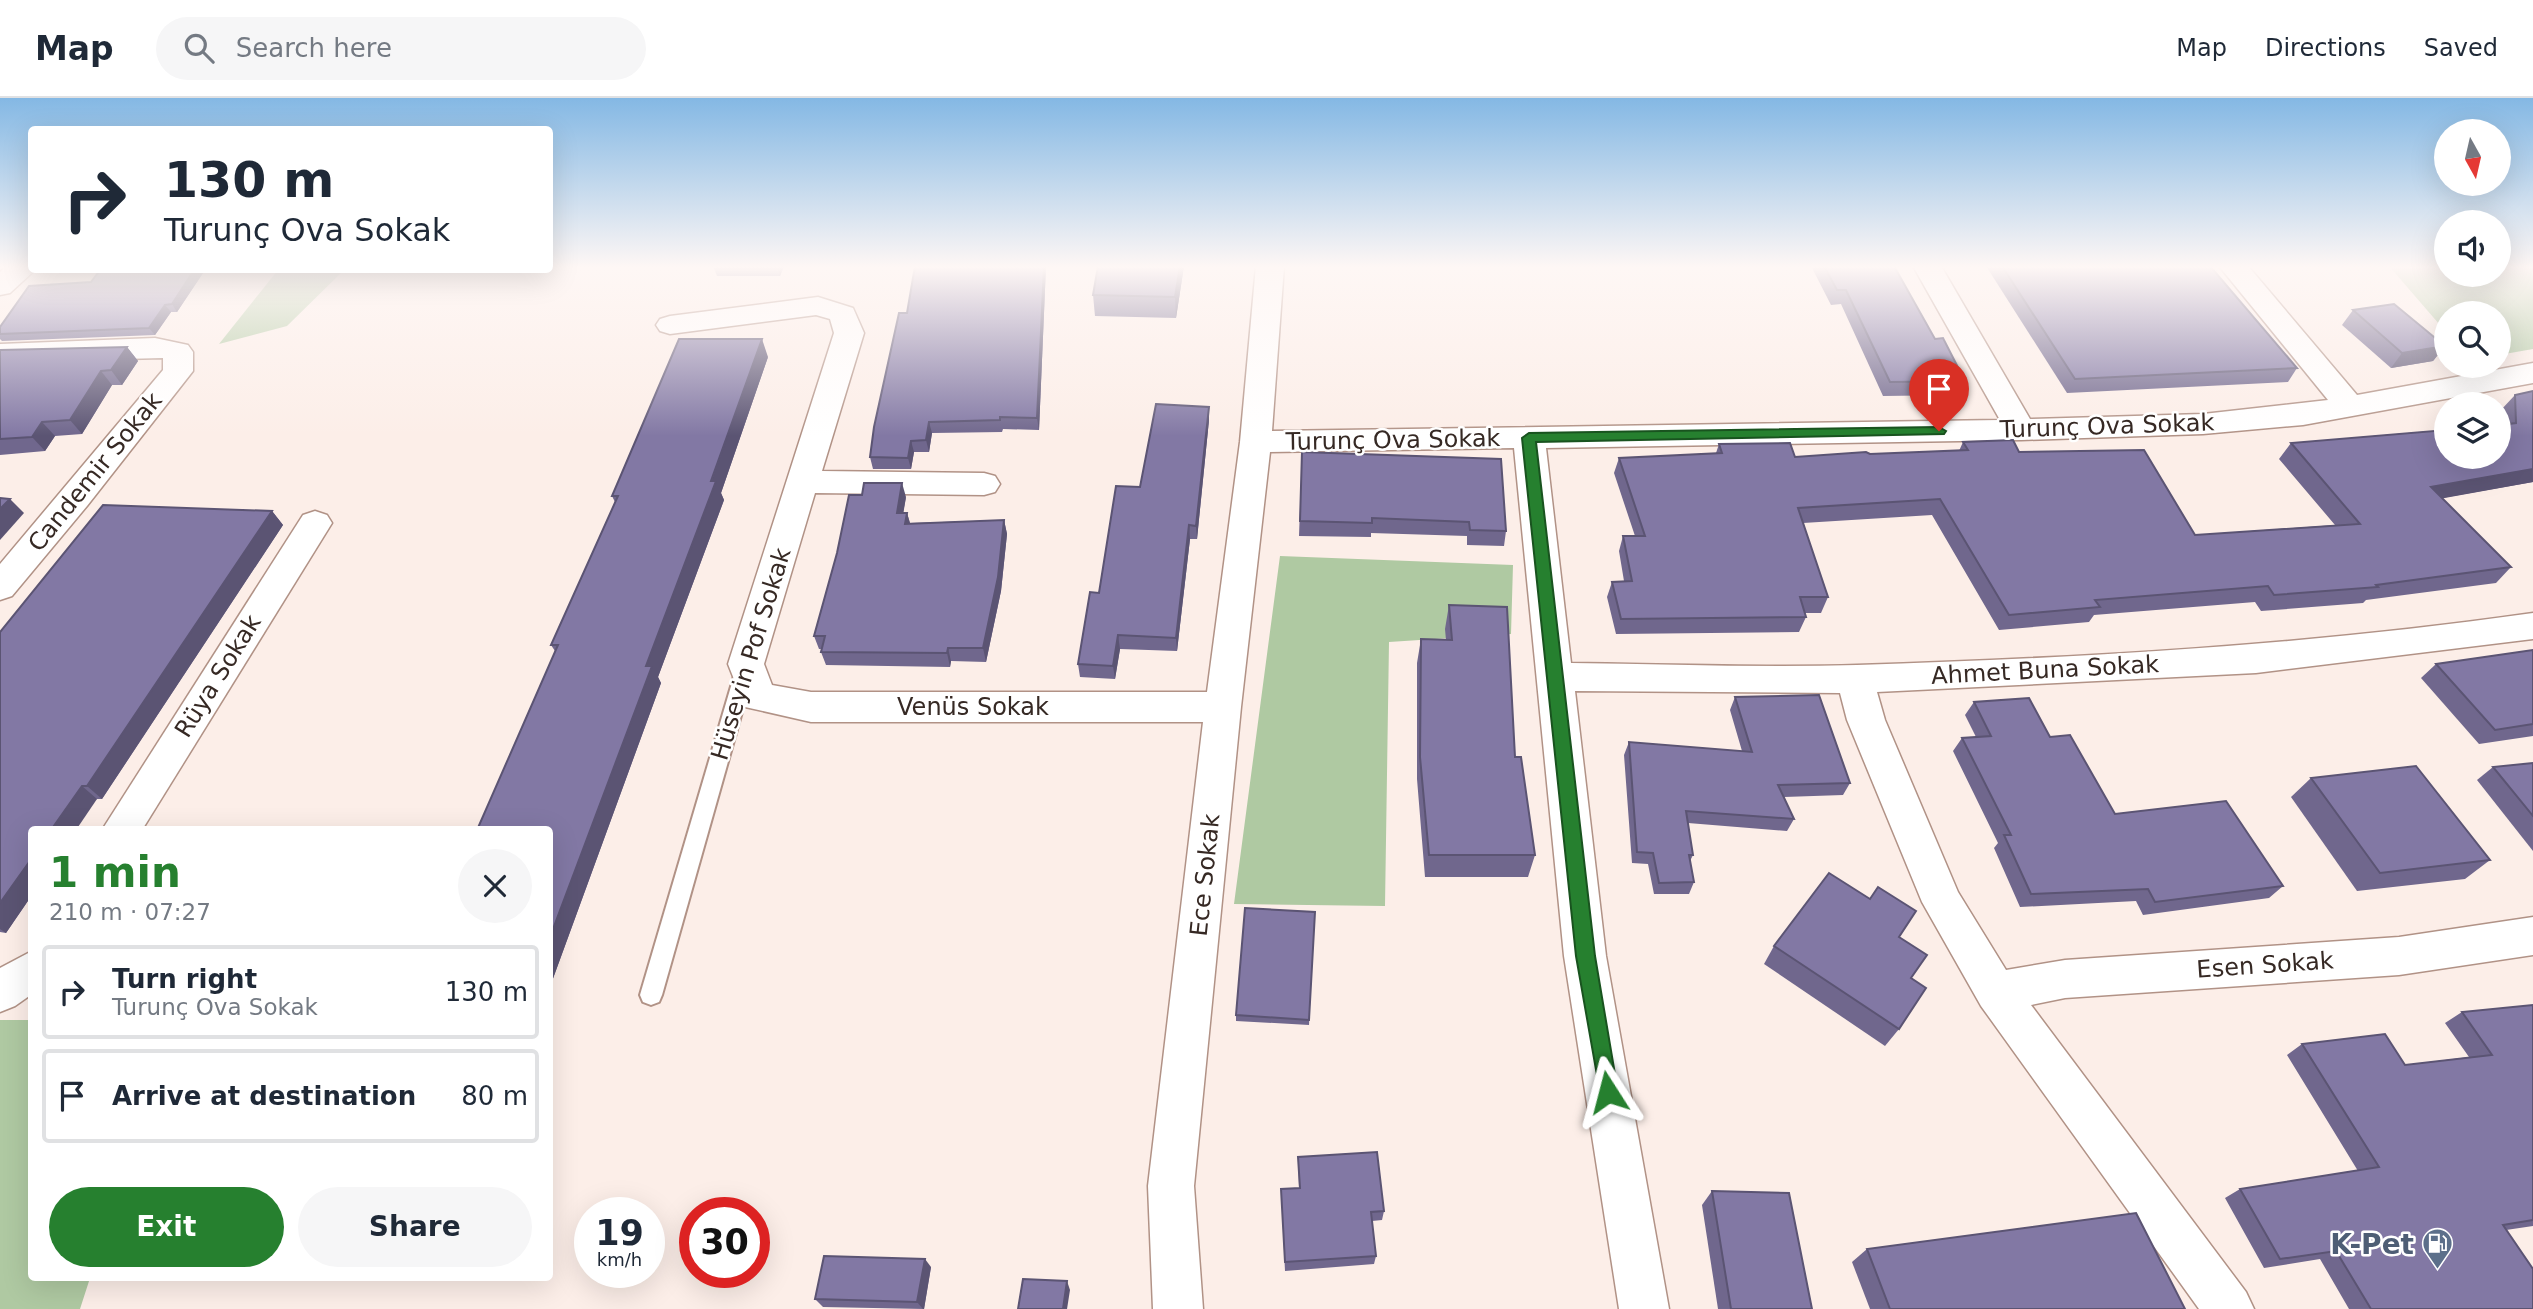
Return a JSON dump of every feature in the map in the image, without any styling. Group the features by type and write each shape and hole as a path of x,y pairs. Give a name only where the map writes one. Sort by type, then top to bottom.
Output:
{"street":[{"name":"Hüseyin Pof Sokak","path":"670,325 689,323"},
{"name":"Hüseyin Pof Sokak","path":"747,664 849,333 846,323"},
{"path":"1256,442 1266,323"},
{"path":"1959,323 2021,430"},
{"path":"2280,323 2350,407"},
{"name":"Candemir Sokak","path":"0,353 155,347 178,352 178,371 0,587"},
{"name":"Turunç Ova Sokak","path":"1256,442 2021,430 2203,424 2304,415 2533,373"},
{"path":"1529,438 1586,956 1644,1309"},
{"name":"Ece Sokak","path":"1178,1309 1171,1186 1223,707 1256,442"},
{"path":"803,482 984,484"},
{"name":"Rüya Sokak","path":"124,826 316,523"},
{"name":"Ahmet Buna Sokak","path":"1555,677 1855,679 2256,659 2533,626"},
{"name":"Venüs Sokak","path":"747,664 758,697 810,706 1223,707"},
{"path":"1855,679 1866,720 1942,902 1996,992 2229,1309"},
{"name":"Esen Sokak","path":"1996,992 2064,979 2399,957 2533,936"},
{"path":"0,992 28,973"}],"lane":[{"name":"Hüseyin Pof Sokak","path":"651,995 747,664"}],"green space":[{"path":"236,323 291,323 287,326 219,344"},
{"path":"2511,323 2533,323 2533,349 2511,353"},
{"path":"1280,556 1513,565 1511,634 1389,642 1385,906 1234,904"},
{"path":"0,1020 28,1020 28,1281 89,1281 80,1309 0,1309"}],"building":[{"path":"3,323 153,323 149,328 0,334"},
{"path":"897,323 1041,323 1037,418 1000,417 1000,420 929,422 926,440 911,441 908,458 870,457"},
{"path":"1862,323 1926,323 1935,339 1943,338 1965,381 1890,382"},
{"path":"2039,323 2258,323 2297,368 2075,379"},
{"path":"2367,323 2416,323 2434,337 2434,348 2402,353"},
{"path":"679,339 762,339 711,481 716,481 646,666 652,666 553,929 553,826 479,826 558,645 551,645 618,496 612,496"},
{"path":"127,347 111,370 101,371 70,420 42,422 32,437 0,439 0,350"},
{"path":"2533,391 2533,469 2431,487 2511,567 2376,585 2378,587 2274,595 2268,586 2095,600 2100,607 2009,615 1940,499 1798,508 1828,597 1800,597 1806,617 1621,619 1612,582 1632,581 1623,536 1645,536 1619,458 1722,453 1719,444 1790,443 1795,457 1866,452 1968,450 1963,442 2013,440 2019,452 2144,450 2195,535 2360,524 2291,443 2434,431 2434,469 2511,469 2511,424 2516,423 2515,395"},
{"path":"1156,404 1209,407 1196,526 1189,525 1176,638 1118,635 1113,666 1078,664 1090,592 1099,593 1116,486 1140,487"},
{"path":"1302,452 1501,459 1506,531 1470,530 1469,522 1372,518 1372,523 1300,521"},
{"path":"864,483 902,483 897,513 907,513 905,524 1004,520 998,577 983,648 948,648 947,653 821,652 825,636 814,636 837,553 849,495 862,495"},
{"path":"0,498 10,499 0,509"},
{"path":"103,505 272,511 87,786 82,786 54,826 28,826 28,864 0,903 0,632"},
{"path":"1449,605 1507,607 1515,757 1521,757 1535,855 1429,855 1420,757 1421,639 1452,640"},
{"path":"2533,650 2533,724 2495,730 2436,664"},
{"path":"1819,695 1850,783 1778,785 1794,819 1686,811 1694,882 1659,883 1653,853 1637,852 1629,742 1752,752 1735,697"},
{"path":"2029,698 2050,737 2070,735 2115,814 2226,801 2283,886 2155,902 2148,889 2031,894 2004,835 2011,835 1962,738 1991,736 1974,702"},
{"path":"2533,763 2533,816 2493,767"},
{"path":"2416,766 2490,860 2380,873 2311,778"},
{"path":"1829,873 1870,899 1878,887 1916,911 1899,937 1927,955 1911,978 1926,988 1899,1029 1774,946"},
{"path":"1245,908 1315,912 1309,1020 1236,1015"},
{"path":"2533,1005 2533,1220 2503,1225 2533,1269 2533,1309 2371,1309 2336,1251 2280,1259 2240,1189 2379,1167 2302,1044 2385,1034 2405,1065 2492,1055 2462,1012"},
{"path":"1377,1152 1384,1211 1371,1212 1376,1256 1285,1262 1281,1189 1300,1188 1298,1157"},
{"path":"1712,1191 1789,1193 1812,1309 1731,1309"},
{"path":"2136,1213 2185,1309 1890,1309 1867,1249"},
{"path":"824,1256 925,1259 917,1302 815,1299"},
{"path":"1023,1279 1067,1281 1063,1309 1018,1309"}],"place":[{"name":"K-Pet","path":"2437,1271"}],"route":[{"path":"1608,1092 1586,956 1529,438 1939,431"}]}
